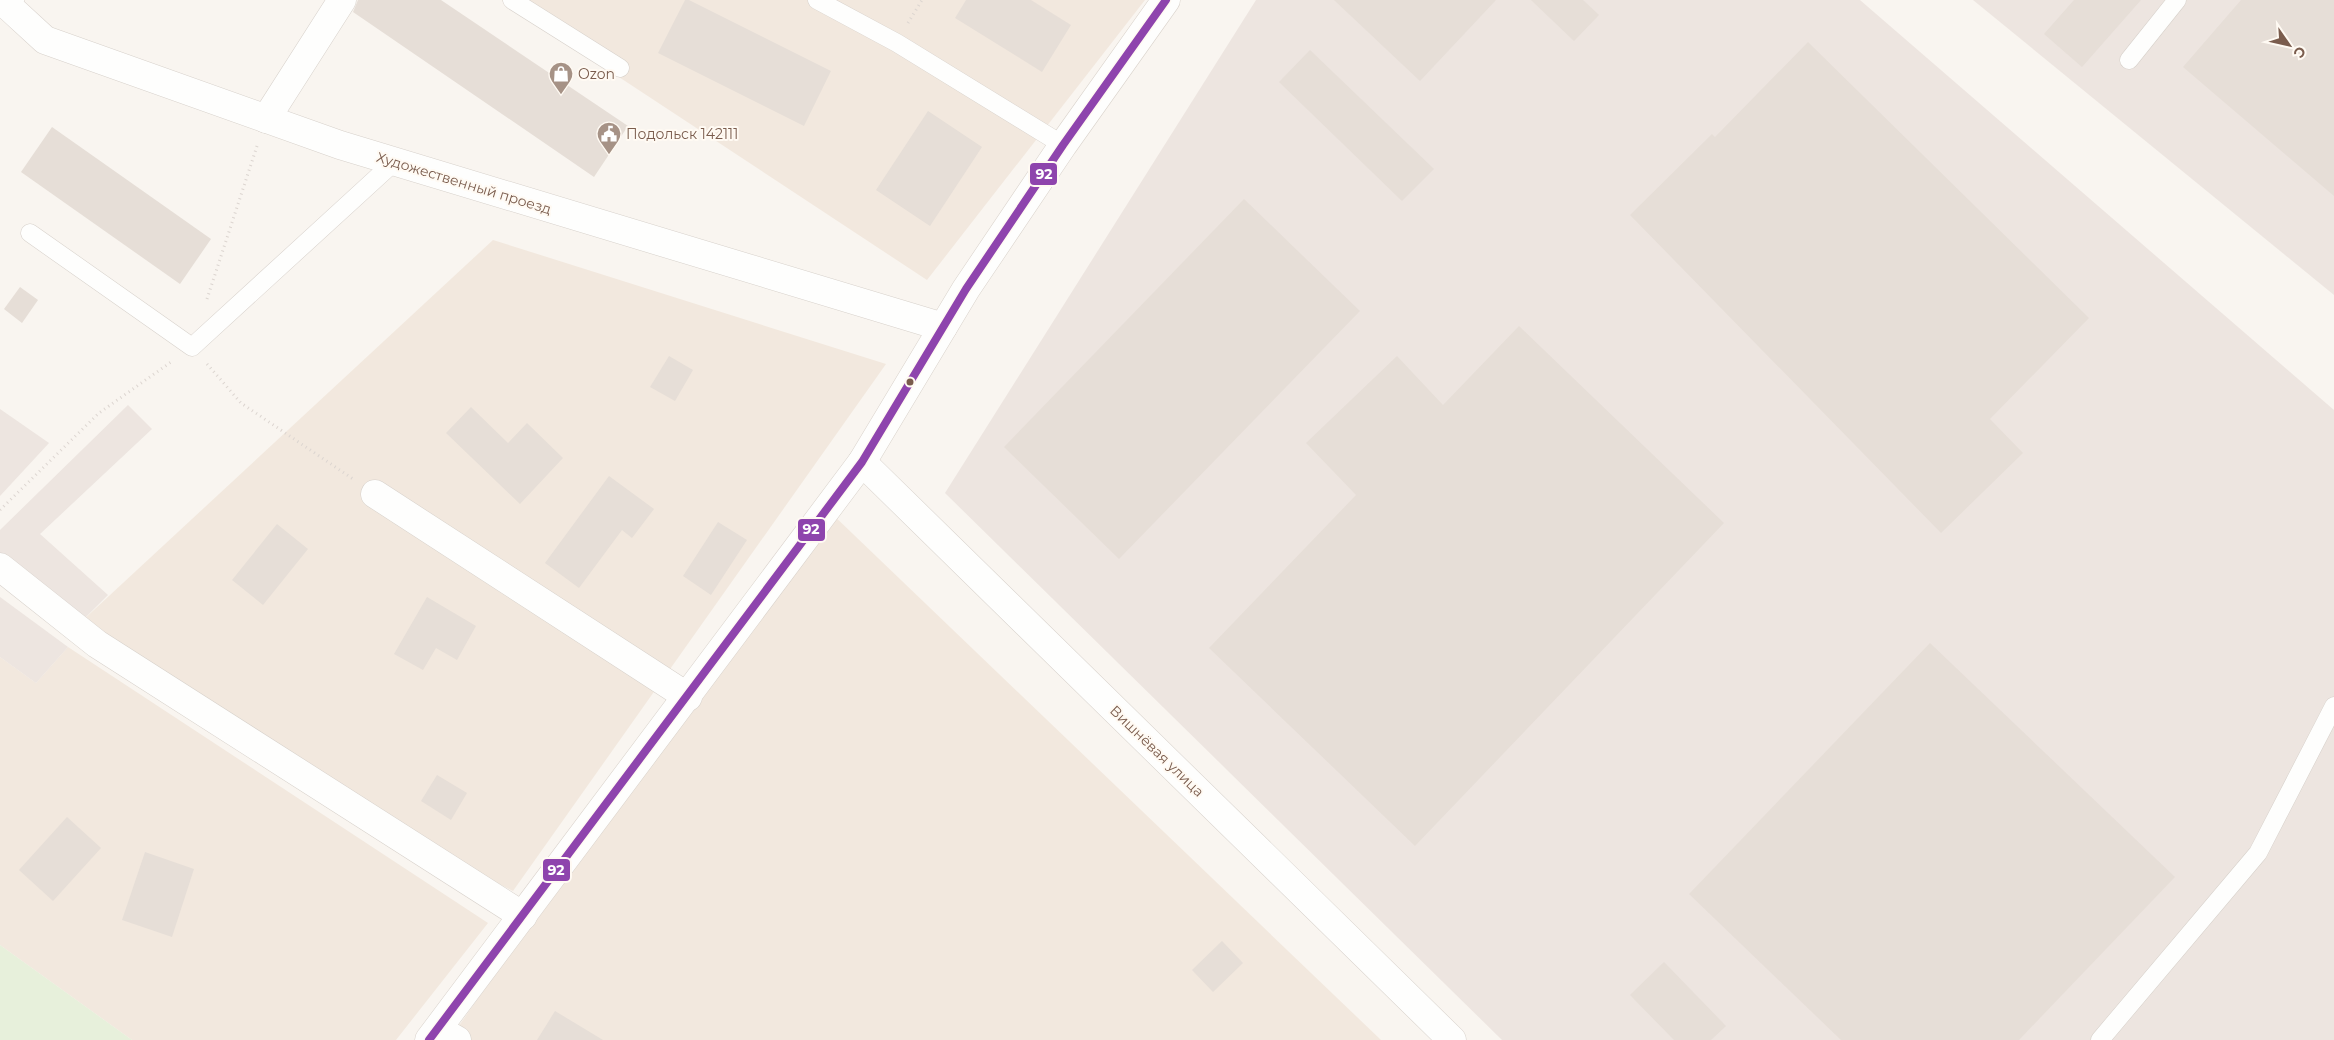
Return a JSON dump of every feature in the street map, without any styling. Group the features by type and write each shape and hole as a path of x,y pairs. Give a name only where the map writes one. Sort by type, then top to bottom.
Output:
{"street":[{"name":"Художественный проезд","path":"10,0 8,6 45,40 266,119 393,163 943,327"},
{"path":"266,119 342,0"},
{"path":"441,1036 523,916 862,462 943,327 1063,145 1166,0"},
{"name":"Вишнёвая улица","path":"862,462 1452,1040"},
{"path":"375,494 688,697"},
{"path":"0,567 98,644 523,916"}],"lane":[{"path":"512,0 620,68"},
{"path":"817,0 896,43 1063,145"},
{"path":"2129,60 2177,0"},
{"path":"30,233 192,347 393,163"},
{"path":"2100,1040 2258,853 2334,706"}],"path":[{"path":"0,510 99,414 192,347 266,119"},
{"path":"192,347 241,403 375,494"}],"shaded area":[{"path":"502,0 1145,0 927,280"},
{"path":"1256,0 1860,0 2334,410 2334,1040 1502,1040 945,493"},
{"path":"1973,0 2334,0 2334,295"},
{"path":"493,240 886,364 513,891 449,859 82,621"},
{"path":"128,405 152,429 40,534 108,595 82,621 0,555 0,530"},
{"path":"0,409 49,443 0,496"},
{"path":"829,511 1381,1040 449,1040 547,899"},
{"path":"0,597 68,647 36,683 0,657"},
{"path":"68,647 488,923 396,1040 132,1040 0,945 0,657 36,683"}],"green space":[{"path":"0,945 132,1040 0,1040"}],"building":[{"path":"358,0 441,0 628,126 594,177 353,12"},
{"path":"685,0 689,0 831,71 804,126 658,53"},
{"path":"966,0 1031,0 1071,25 1042,72 955,18"},
{"path":"1334,0 1496,0 1420,81"},
{"path":"1531,0 1583,0 1599,15 1574,41"},
{"path":"2074,0 2141,0 2082,67 2044,34"},
{"path":"2241,0 2334,0 2334,196 2183,67"},
{"path":"1808,42 2089,318 1990,419 2023,453 1941,533 1630,215 1712,134 1715,137"},
{"path":"1310,50 1434,169 1402,201 1279,82"},
{"path":"928,111 982,147 930,226 876,190"},
{"path":"52,127 211,239 180,284 21,172"},
{"path":"1244,199 1360,311 1119,559 1004,447"},
{"path":"20,287 38,300 22,323 4,309"},
{"path":"1519,326 1724,523 1415,846 1209,648 1356,495 1306,443 1397,356 1443,405"},
{"path":"669,356 693,370 675,401 650,387"},
{"path":"471,407 508,443 527,423 563,458 520,504 446,433"},
{"path":"609,476 654,509 632,538 622,530 579,588 545,563"},
{"path":"718,522 747,540 711,595 683,576"},
{"path":"277,524 308,549 263,605 232,580"},
{"path":"427,597 476,626 457,660 436,648 423,670 394,654"},
{"path":"1930,643 2175,877 2019,1040 1841,1040 1689,894"},
{"path":"437,775 467,793 451,820 421,801"},
{"path":"67,817 101,848 53,901 19,870"},
{"path":"145,852 194,869 172,937 122,920"},
{"path":"1222,941 1243,963 1213,992 1192,970"},
{"path":"1664,962 1726,1026 1711,1040 1674,1040 1630,995"},
{"path":"555,1011 603,1040 537,1040"}],"transit line":[{"name":"92","path":"429,1040 862,462 966,289 1063,145 1166,0"}],"place":[{"name":"Ozon","path":"561,95"},
{"name":"Подольск 142111","path":"609,155"}]}
